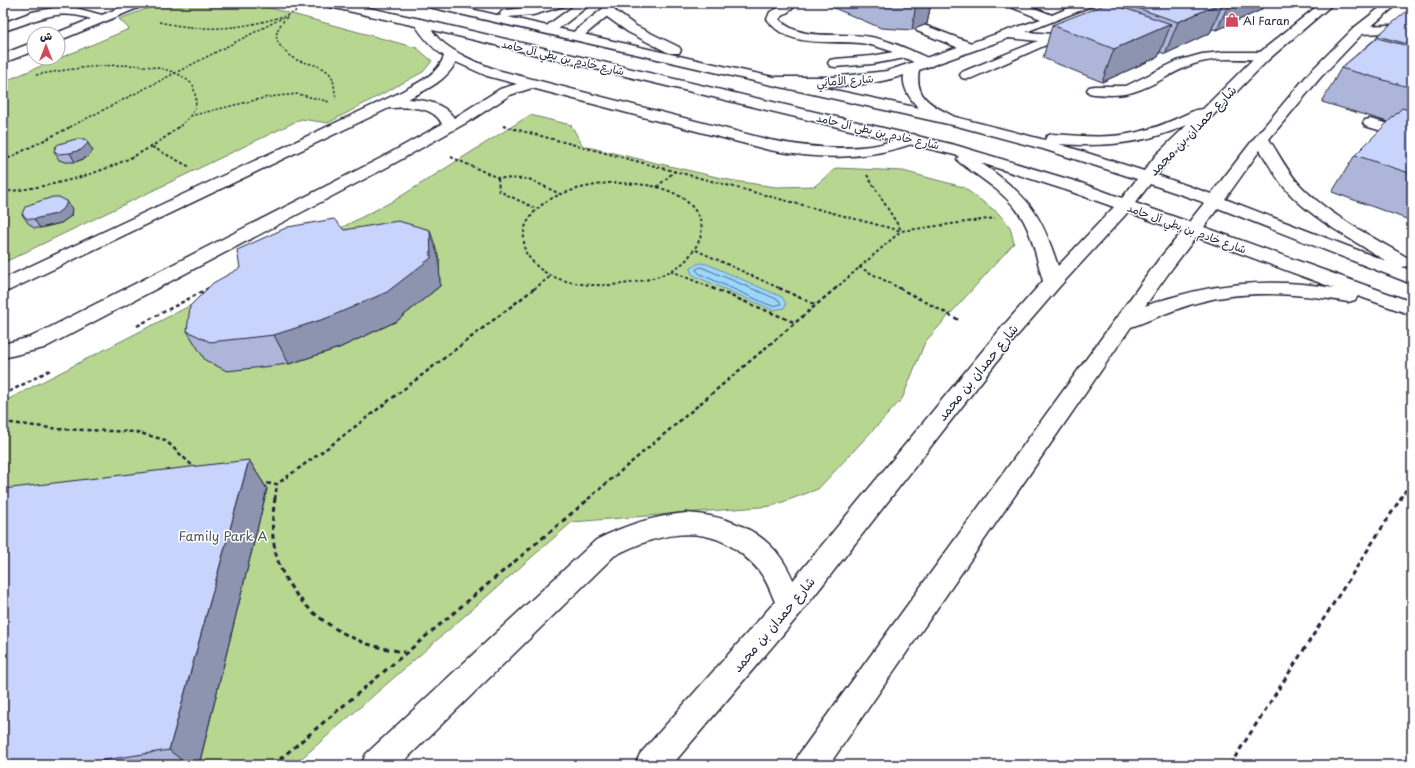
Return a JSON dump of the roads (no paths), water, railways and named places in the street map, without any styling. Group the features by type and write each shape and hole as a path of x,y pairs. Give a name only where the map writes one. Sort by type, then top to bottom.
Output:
{"street":[{"path":"66,33 141,3"},
{"name":"شارع خادم بن بطي آل حامد","path":"330,3 949,148 1060,182 1411,309"},
{"name":"شارع خادم بن بطي آل حامد","path":"429,3 948,119 997,132 1146,177 1215,201 1291,228 1412,278"},
{"path":"480,15 533,11 563,3"},
{"path":"549,30 586,3"},
{"path":"1010,3 1052,19"},
{"name":"شارع الأمانِي","path":"776,81 813,82 864,80 890,75 1052,19 1090,3"},
{"name":"شارع حمدان بن محمد","path":"651,765 790,605 1010,331 1053,282 1125,205 1146,177 1209,109 1264,56 1328,3"},
{"path":"810,765 1166,263 1193,230 1261,139 1315,75 1360,30 1393,3"},
{"path":"576,36 612,7 632,29 710,67"},
{"path":"787,8 774,15 773,19 775,24 792,33 822,39 862,39 874,41 927,63"},
{"path":"3,28 35,16 61,11 72,11 102,19"},
{"path":"420,23 427,34 451,55 492,73 770,145 826,154 854,154 894,147 913,139"},
{"name":"شارع الأمانِي","path":"1005,34 1054,38 1091,26"},
{"path":"921,28 969,47"},
{"path":"1360,30 1390,29 1412,32"},
{"path":"966,75 1054,38"},
{"path":"3,59 26,49"},
{"path":"835,63 872,60 905,54"},
{"path":"3,286 386,104 436,77 448,66 451,55"},
{"path":"1094,90 1120,91 1131,89 1182,64 1195,60 1226,56 1264,56"},
{"path":"912,68 910,78 911,88 917,99 930,110 948,119"},
{"path":"3,351 37,342 63,330 387,161 468,116 505,92 530,84"},
{"path":"386,104 413,104 435,109 448,119 450,125"},
{"path":"997,132 1048,139 1108,141 1137,137 1160,131 1209,109"},
{"path":"1370,123 1412,135"},
{"path":"1261,139 1284,176 1301,196 1412,270"},
{"path":"949,148 993,179 1016,199 1029,215 1053,282"},
{"path":"1125,322 1164,306 1203,294 1248,289 1290,289 1333,294 1411,309"},
{"path":"377,765 605,548 622,538 640,531 678,523 711,525 739,536 762,554 773,570 790,605"}],"water":[{"path":"701,263 707,264 782,297 786,304 784,308 773,310 697,277 692,274 690,269"}],"place":[{"name":"Al Faran","path":"1232,20"}],"park label":[{"name":"Family Park A","path":"223,535"}]}
